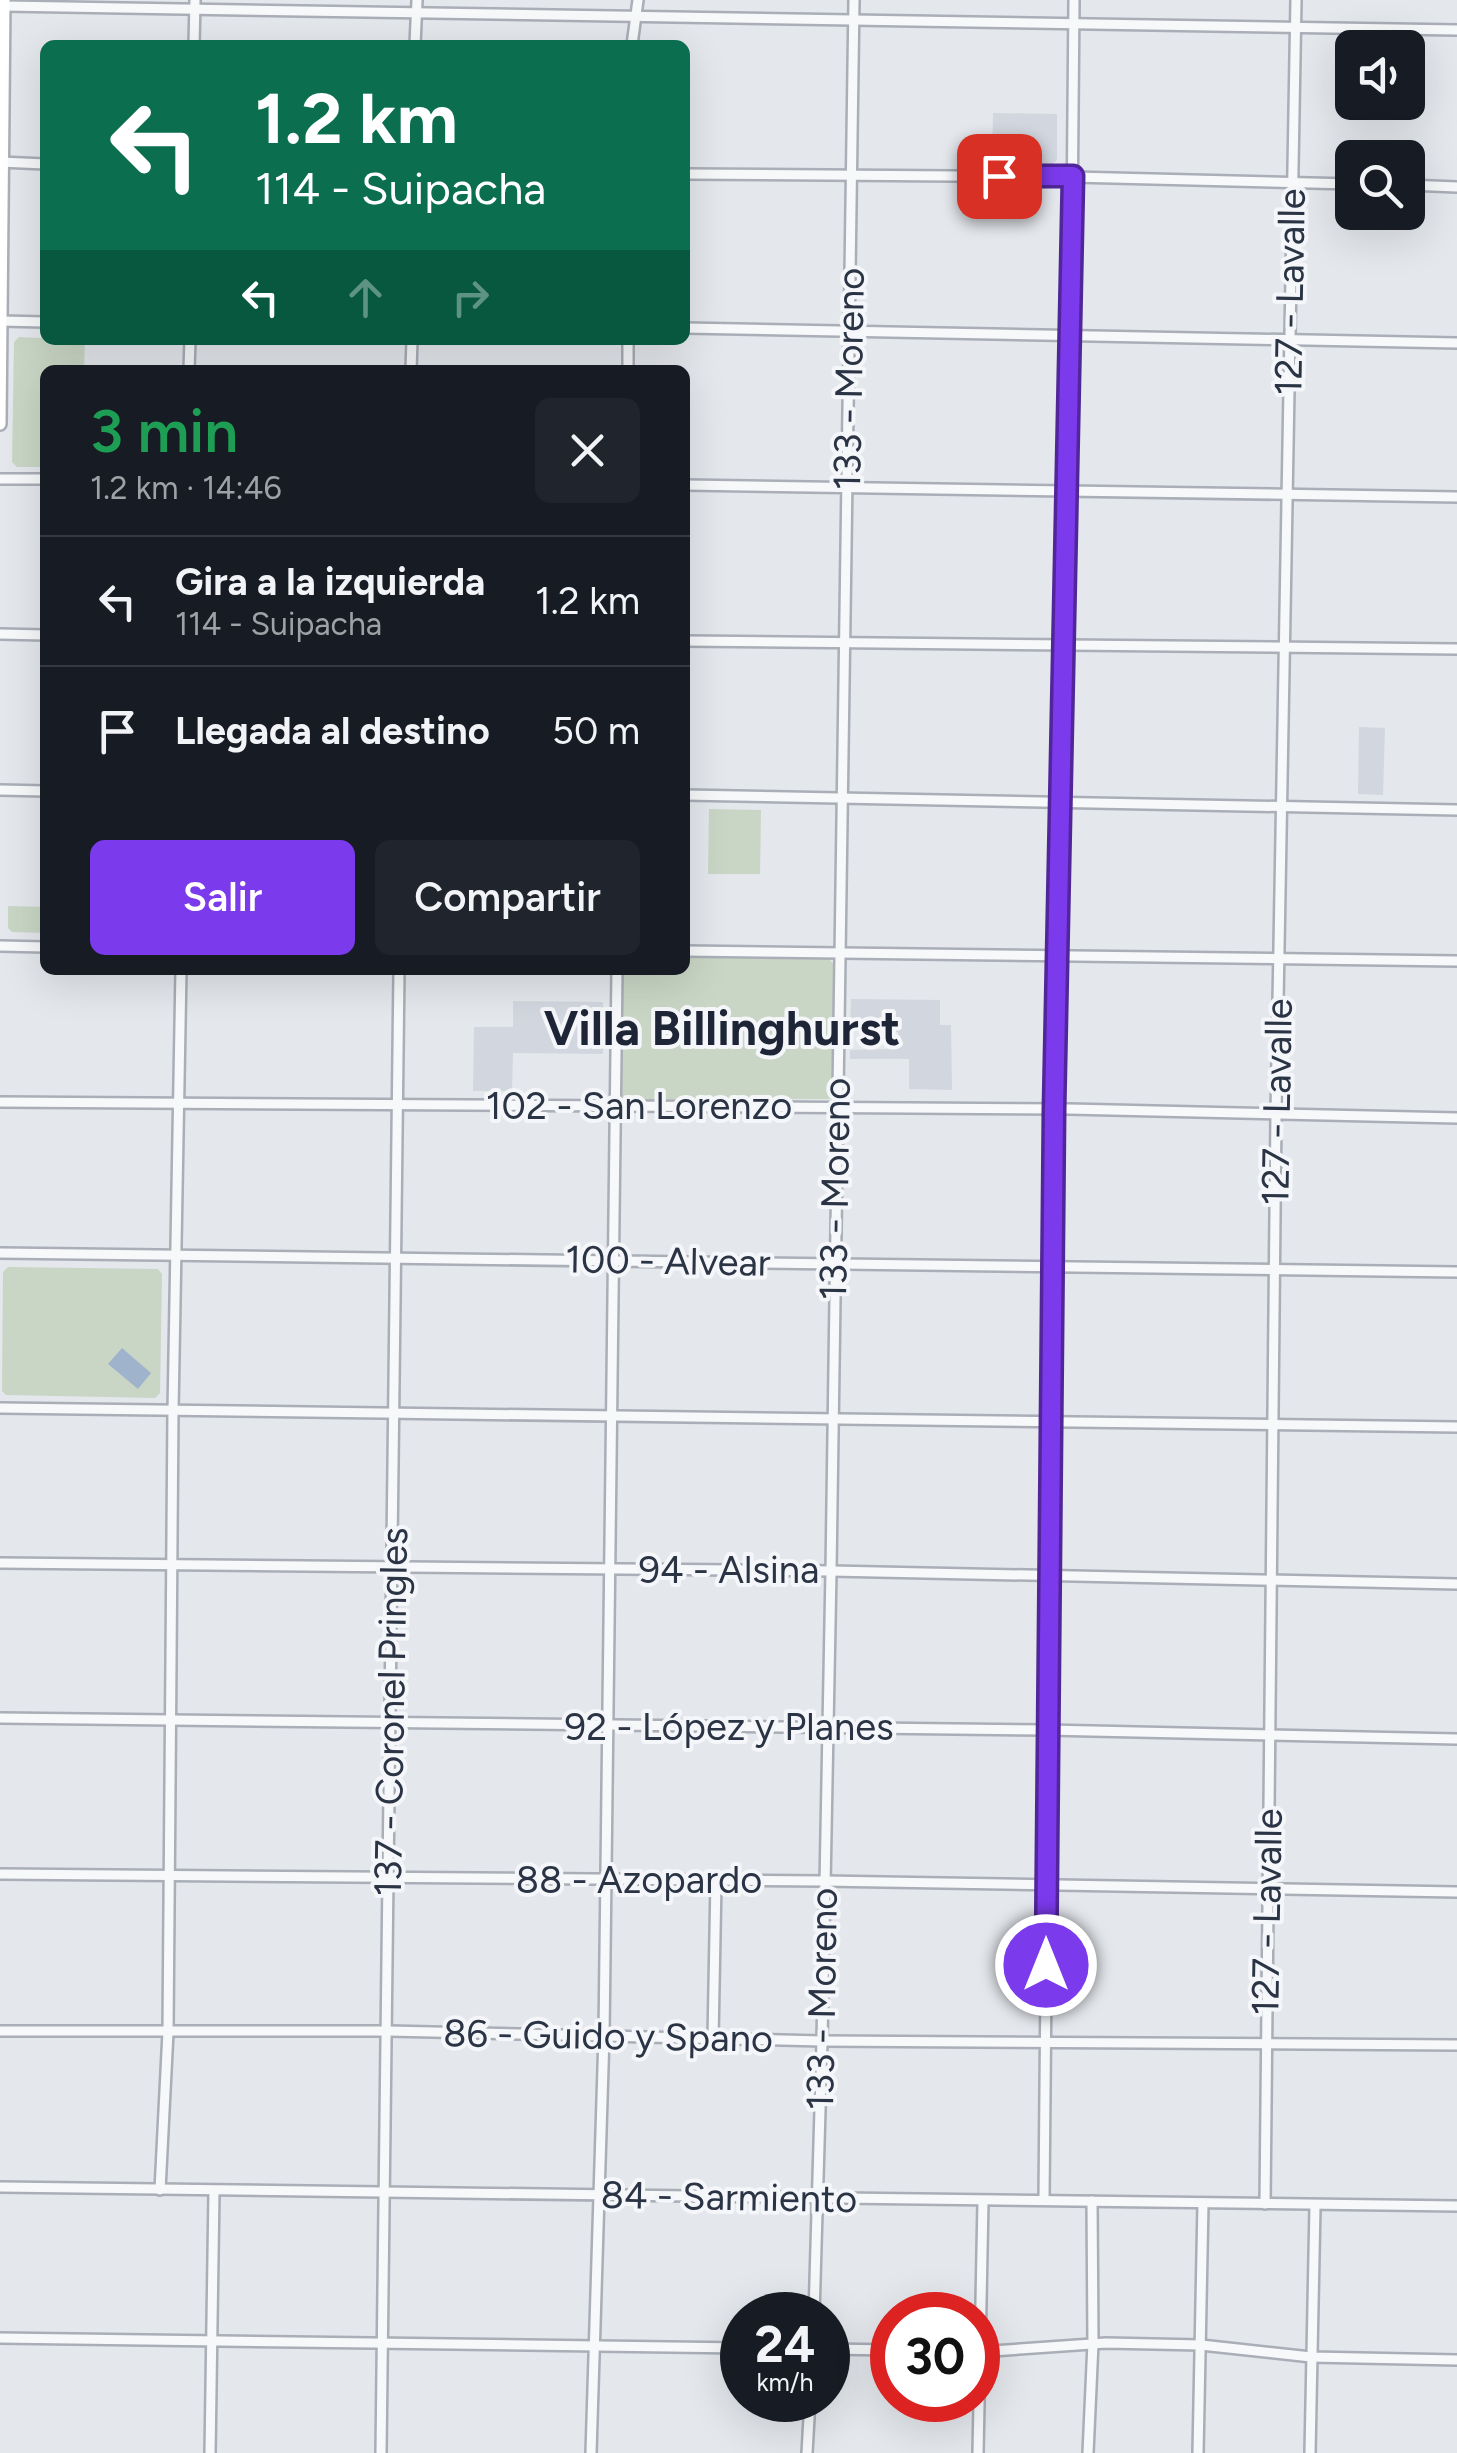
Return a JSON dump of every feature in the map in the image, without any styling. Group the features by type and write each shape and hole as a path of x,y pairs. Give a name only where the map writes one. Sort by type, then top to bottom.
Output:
{"main road":[{"path":"0,424 4,3"}],"street":[{"path":"194,0 194,40"},
{"path":"415,40 416,0"},
{"path":"633,40 638,0"},
{"name":"133 - Moreno","path":"815,2292 831,1571 830,1417 844,798 854,0"},
{"path":"1044,2199 1054,1110 1071,334 1074,0"},
{"name":"127 - Lavalle","path":"1265,2204 1276,1114 1296,0"},
{"path":"4,3 194,12 1457,30"},
{"path":"1,162 40,164"},
{"path":"690,174 1073,176 1335,183"},
{"path":"1425,185 1457,186"},
{"path":"1,321 40,322"},
{"path":"690,328 1457,342"},
{"path":"0,479 40,479"},
{"path":"690,484 1457,497"},
{"path":"0,634 40,635"},
{"path":"690,641 1457,649"},
{"path":"0,790 40,791"},
{"path":"690,796 1457,810"},
{"path":"0,946 40,947"},
{"path":"690,951 1457,961"},
{"path":"160,2190 168,2032 181,975"},
{"name":"137 - Coronel Pringles","path":"381,2453 389,2031 398,975"},
{"path":"591,2453 604,2035 617,975"},
{"name":"102 - San Lorenzo","path":"0,1102 836,1107 1457,1118"},
{"name":"100 - Alvear","path":"0,1253 1457,1272"},
{"path":"0,1408 1457,1427"},
{"name":"94 - Alsina","path":"0,1563 831,1571 1457,1584"},
{"name":"92 - López y Planes","path":"0,1718 1457,1738"},
{"name":"88 - Azopardo","path":"0,1874 824,1881 1457,1892"},
{"path":"713,2038 716,1880"},
{"name":"86 - Guido y Spano","path":"0,2031 389,2031 1046,2044 1457,2045"},
{"name":"84 - Sarmiento","path":"0,2188 1457,2206"},
{"path":"210,2453 214,2191"},
{"path":"1088,2453 1093,2343 1092,2201"},
{"path":"981,2292 984,2202"},
{"path":"1198,2453 1203,2203"},
{"path":"1310,2453 1315,2206"},
{"path":"0,2338 720,2348"},
{"path":"1000,2350 1093,2343 1201,2346 1311,2357 1457,2360"},
{"path":"807,2453 809,2422"},
{"path":"978,2422 978,2453"}],"shaded area":[{"path":"993,113 1057,114 1057,160 1052,165 992,164"},
{"path":"1359,727 1385,728 1383,795 1358,794"},
{"path":"851,999 940,1000 940,1025 951,1025 952,1090 909,1089 909,1059 850,1059 850,1050 898,1049 898,1032 850,1032"},
{"path":"513,1001 603,1002 603,1054 513,1053 512,1091 473,1091 474,1027 513,1027"}],"green space":[{"path":"19,337 40,338 40,345 85,345 84,365 40,365 40,467 17,467 12,462 14,342"},
{"path":"709,809 761,810 760,874 708,874"},
{"path":"8,906 40,907 40,933 12,932 8,928"},
{"path":"827,956 834,965 831,1099 622,1100 622,975 690,975 690,957"},
{"path":"8,1267 158,1269 162,1274 160,1393 155,1398 6,1395 2,1391 3,1272"}],"water":[{"path":"122,1348 151,1373 138,1389 108,1364"}],"district":[{"name":"Villa Billinghurst","path":"722,1028"}],"route":[{"path":"999,176 1073,176 1054,1110 1046,1965"}]}
